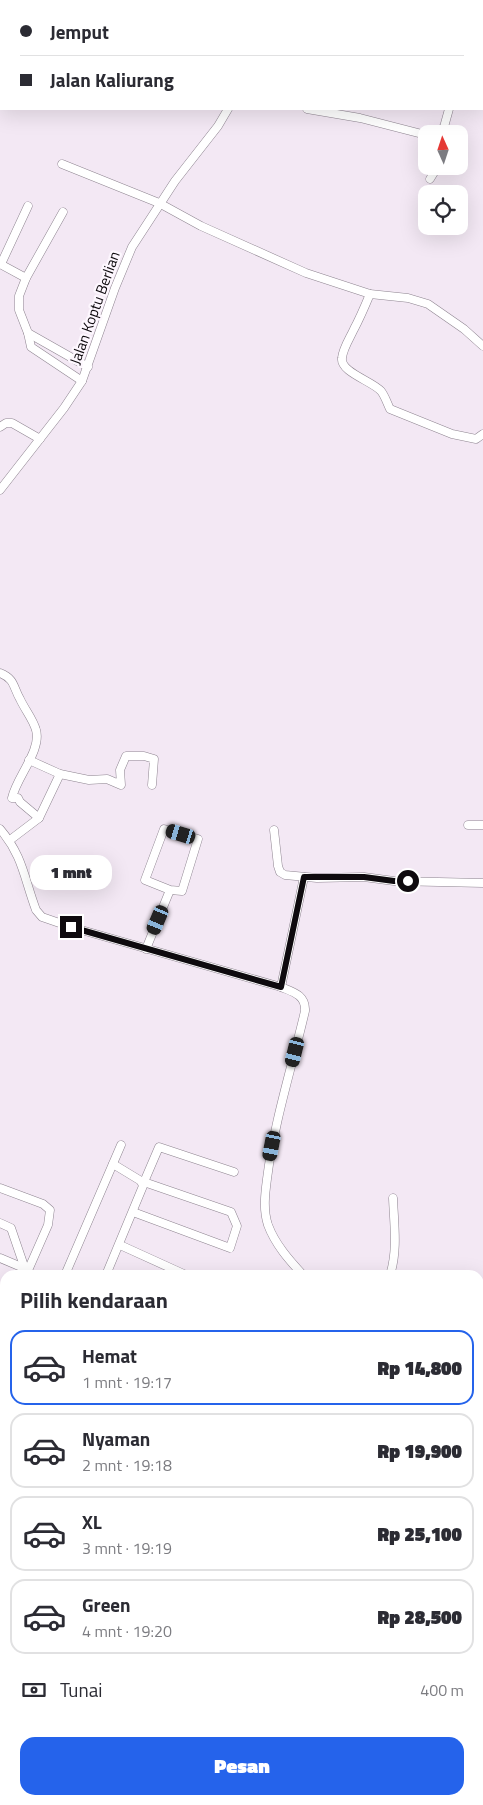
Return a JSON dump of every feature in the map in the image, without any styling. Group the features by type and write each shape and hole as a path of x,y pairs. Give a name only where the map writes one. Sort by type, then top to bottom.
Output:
{"street":[{"name":"Jalan Koptu Berlian","path":"0,490 64,408 82,381 132,247 159,203 218,126 227,110"},
{"path":"313,110 360,118 418,133"},
{"path":"445,125 449,110"},
{"path":"62,164 159,203 201,226 306,273 370,294 408,298 428,304 464,329 483,346"},
{"path":"430,179 432,175"},
{"path":"26,278 0,264 28,206"},
{"path":"64,212 26,278 19,296 19,310 31,347 82,381"},
{"path":"370,294 344,352 341,360 342,365 380,390 390,409 452,434 476,439 483,434"},
{"path":"28,333 88,367"},
{"path":"0,427 6,423 12,423 40,439"},
{"path":"0,673 9,677 12,681 36,731 36,743 12,798 18,798 20,802 39,818"},
{"path":"29,760 60,774 89,780 106,779 120,785 120,770 126,756 144,756 154,759 152,785"},
{"path":"10,840 39,818 60,774"},
{"path":"468,825 483,825"},
{"path":"0,829 10,840 18,854 33,903 39,915 71,927 281,987 300,995 305,1007 274,1133 269,1160 265,1206 268,1224 273,1236 286,1257 298,1270"},
{"path":"164,829 198,839 182,891 170,890 145,880 164,829"},
{"path":"274,830 279,870 283,874 304,877 364,877 394,881 483,883"},
{"path":"281,987 304,877"},
{"path":"146,949 170,890"},
{"path":"67,1270 121,1145"},
{"path":"111,1270 143,1182 159,1147 234,1172"},
{"path":"113,1164 143,1182 231,1212 237,1226 230,1248 133,1212"},
{"path":"0,1188 43,1204 50,1210 48,1225 26,1270"},
{"path":"391,1270 395,1242 393,1198"},
{"path":"0,1223 11,1228 26,1270"},
{"path":"120,1245 171,1270"},
{"path":"0,1258 24,1270"}],"route":[{"path":"71,927 281,987 304,877 364,877 408,881"}]}
